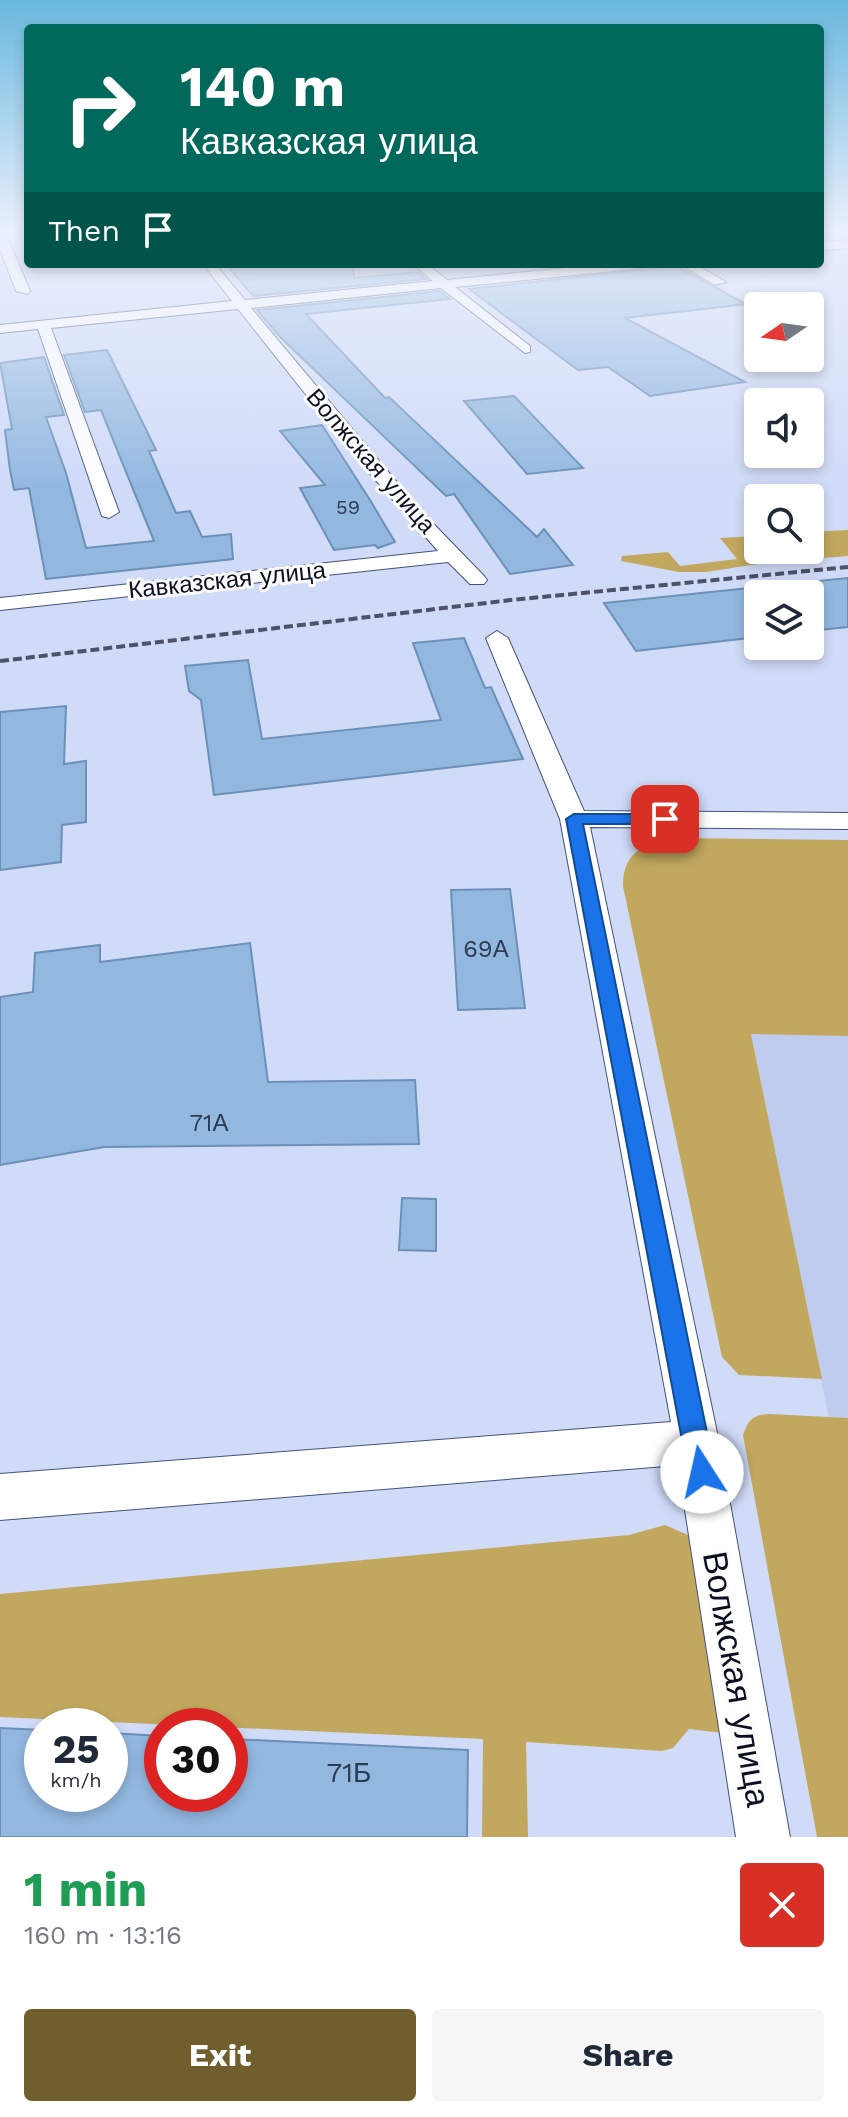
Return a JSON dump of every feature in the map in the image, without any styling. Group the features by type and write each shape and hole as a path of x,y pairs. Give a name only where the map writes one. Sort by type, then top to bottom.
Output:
{"street":[{"path":"0,329 120,317"},
{"name":"Волжская улица","path":"252,317 414,515 477,580"},
{"path":"484,317 525,349"},
{"path":"43,324 109,512"},
{"name":"Кавказская улица","path":"0,604 455,555"},
{"name":"Волжская улица","path":"497,638 574,819 697,1442 763,1837"},
{"path":"574,819 848,821"},
{"path":"0,1497 697,1442"}],"shaded area":[{"path":"848,530 848,556 824,558 824,531"},
{"path":"744,537 744,564 758,564 706,572 679,572 621,561 622,556 668,552 680,566 737,559 720,538"},
{"path":"679,838 848,840 848,1036 751,1034 822,1379 739,1375 722,1357 623,886 627,864 639,850 657,842"},
{"path":"751,1033 848,1036 848,1508 822,1385"},
{"path":"770,1414 848,1418 848,1837 817,1837 743,1435 752,1419"},
{"path":"665,1525 688,1535 701,1548 739,1735 689,1729 673,1748 662,1751 526,1742 528,1837 482,1837 483,1739 248,1728 248,1708 144,1708 144,1724 128,1723 128,1708 24,1708 24,1718 0,1717 0,1594 629,1535"}],"building":[{"path":"263,317 309,317 385,398 389,397 537,537 544,529 573,565 510,574 454,494 446,496"},
{"path":"506,317 636,317 625,318 745,382 650,396 608,367 578,370"},
{"path":"107,350 156,450 149,451 176,513 190,511 202,537 231,534 233,559 46,579 29,488 14,490 5,430 12,429 0,363 44,357 64,415 46,417 66,473 86,548 154,541 101,410 85,412 64,355"},
{"path":"514,396 583,468 527,474 464,401"},
{"path":"322,425 395,542 378,548 375,545 334,550 300,488 325,485 280,431"},
{"path":"848,578 848,627 824,630 824,580"},
{"path":"744,589 744,639 636,651 604,603"},
{"path":"464,638 485,688 491,687 523,759 214,795 201,700 189,691 185,666 248,660 262,739 441,720 413,643"},
{"path":"66,706 64,764 86,761 86,822 62,825 61,862 0,870 0,712"},
{"path":"510,889 525,1008 458,1010 451,890"},
{"path":"250,943 268,1082 415,1080 419,1144 104,1147 0,1165 0,997 33,992 35,953 100,945 100,962"},
{"path":"402,1198 436,1199 436,1251 399,1250"},
{"path":"0,1728 24,1729 24,1812 128,1812 128,1734 144,1735 144,1812 248,1812 248,1740 468,1750 467,1837 0,1837"}],"railway":[{"path":"0,661 511,600 848,567"}],"route":[{"path":"665,819 574,819 702,1472"}]}
